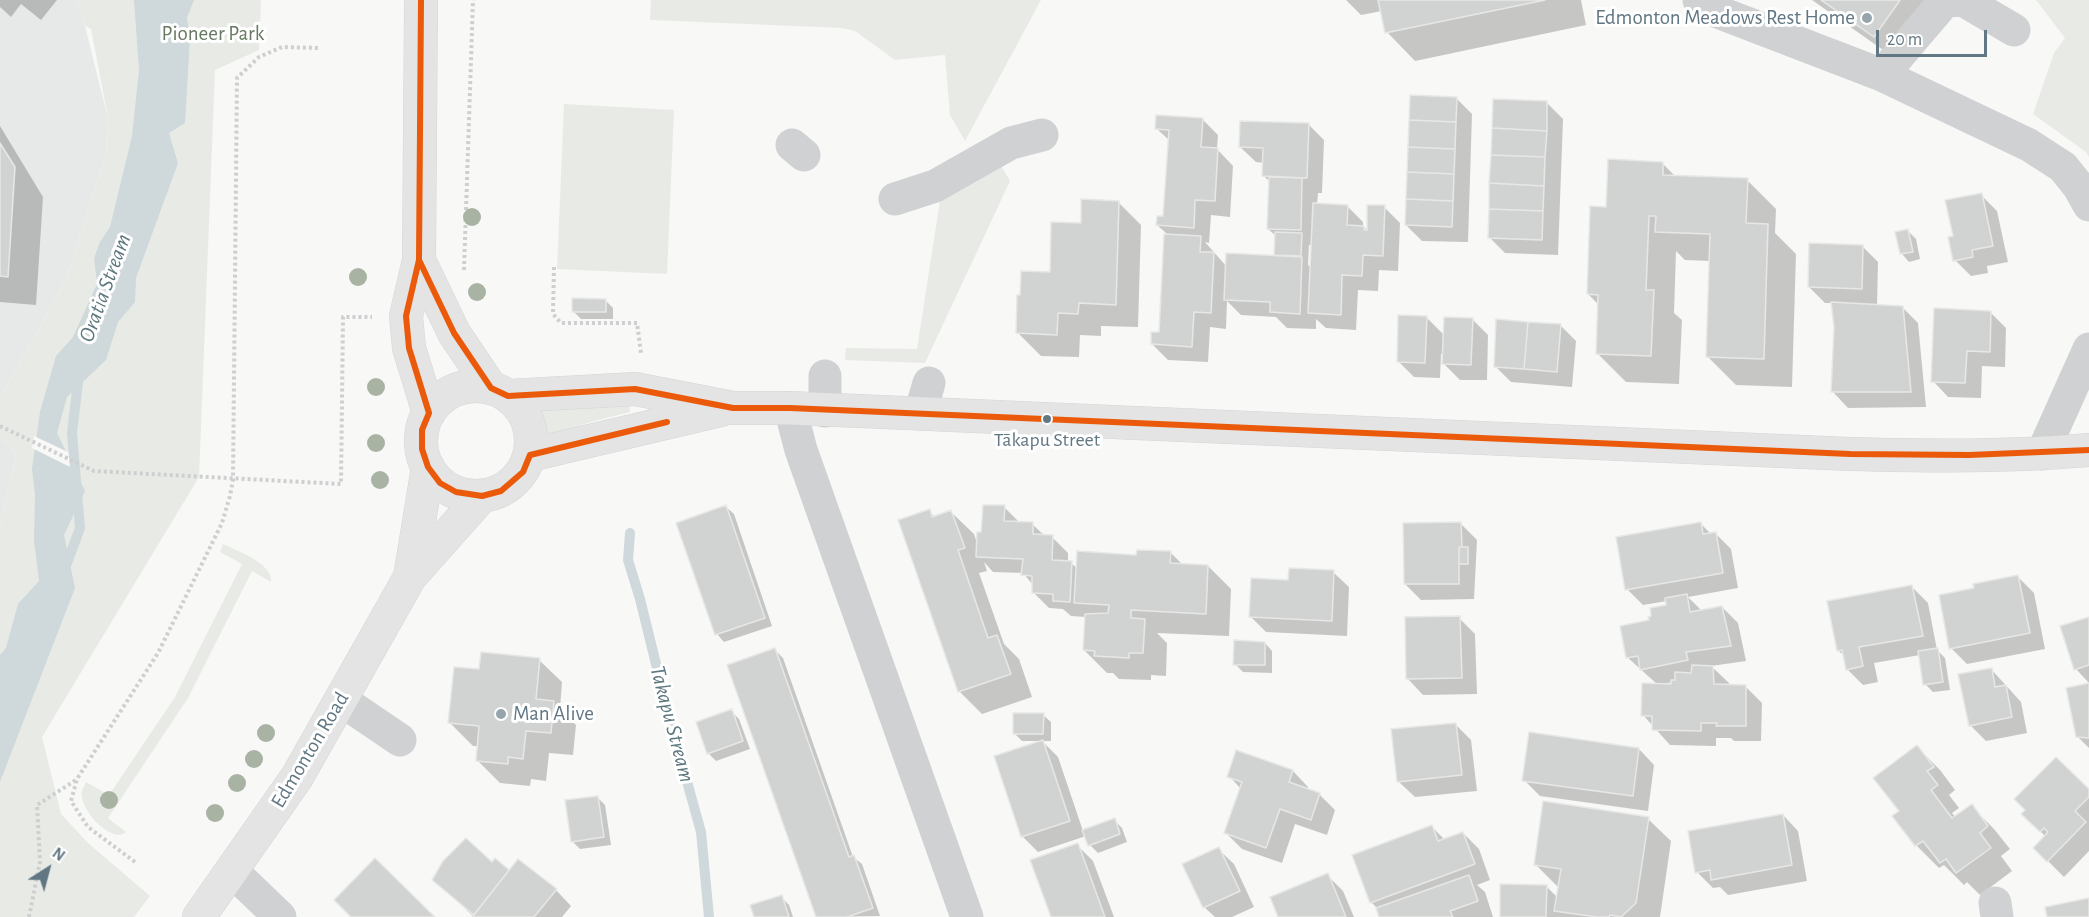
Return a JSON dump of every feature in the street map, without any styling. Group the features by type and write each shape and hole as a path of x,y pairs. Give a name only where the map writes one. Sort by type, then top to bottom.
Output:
{"main road":[{"path":"421,0 419,260 406,316 409,348 429,413"},
{"path":"419,260 454,333 500,392 518,404 528,421 532,436 530,455 523,472 501,491 482,496 456,492 440,483 428,467 422,449 422,430 429,413 447,394 465,387 500,392 635,389 734,408 790,408 1850,454 1948,457 2089,450"},
{"path":"530,455 734,408"},
{"name":"Edmonton Road","path":"410,577 428,467"},
{"name":"Edmonton Road","path":"199,917 297,777 410,577 482,496"}],"street":[{"path":"1699,0 1718,12 1882,75 2029,145 2063,167 2079,187 2089,205"},
{"path":"1882,75 1945,1 1963,0 2014,30"},
{"path":"896,199 935,186 1011,143 1042,135"},
{"path":"2042,454 2089,349"},
{"path":"825,376 825,411"},
{"path":"920,414 929,383"},
{"path":"790,408 801,450 967,917"},
{"path":"341,700 400,740"},
{"path":"232,871 280,917"}],"path":[{"path":"464,278 473,0"},
{"path":"135,862 88,827 71,801 77,779 158,653 222,524 230,496 233,480 237,78 260,57 282,47 318,48"},
{"path":"554,267 553,314 561,323 637,323 642,354"},
{"path":"0,426 94,471 341,484 343,317 378,317"},
{"path":"29,917 40,862 37,806 77,779"}],"shaded area":[{"path":"0,0 76,0 85,26 108,118 106,154 65,282 0,398"},
{"path":"0,435 16,455 0,526"}],"green space":[{"name":"Pioneer Park","path":"76,0 261,0 259,50 215,70 199,477 42,737 61,814 88,843 150,896 134,917 0,917 0,526 16,455 0,435 0,398 65,282 106,154 108,118 91,29 85,26"},
{"path":"651,0 1041,0 965,141 950,115 945,55 895,60 855,31 842,28 650,20"},
{"path":"2036,0 2089,0 2089,157 2086,152 2033,114 2054,53 2065,38"},
{"path":"564,104 674,110 667,274 557,269"},
{"path":"999,162 1010,181 925,363 845,360 846,348 917,349 941,194"},
{"path":"629,403 630,412 537,439 535,436 535,417 538,411"},
{"path":"223,544 260,563 270,575 271,582 252,571 188,698 108,818 126,832 120,835 113,834 90,815 82,798 82,790 86,782 109,795 175,697 242,564 220,552"}],"water":[{"path":"134,0 194,0 187,18 190,38 185,123 169,133 178,163 136,278 135,302 118,322 106,360 67,397 57,433 85,491 64,535 75,588 0,782 0,655 6,648 18,604 39,581 34,540 35,494 32,469 40,412 56,356 73,337 97,284 94,258 100,242 110,227 132,136 139,70"}],"pier":[{"path":"34,436 70,453 78,471 32,448"}],"building":[{"path":"1378,0 1545,0 1385,33"},
{"name":"Edmonton Meadows Rest Home","path":"1821,0 1900,0 1874,37"},
{"path":"1410,95 1457,97 1456,122 1409,120"},
{"path":"1493,99 1547,101 1547,131 1492,128"},
{"path":"1156,115 1203,118 1201,147 1218,148 1215,201 1195,200 1194,228 1156,225 1157,216 1163,216 1169,130 1155,129"},
{"path":"1409,120 1456,122 1455,149 1408,147"},
{"path":"1240,121 1309,123 1307,178 1262,176 1263,148 1239,147"},
{"path":"1492,128 1547,131 1545,157 1491,155"},
{"path":"0,143 15,167 8,277 0,276"},
{"path":"1408,147 1455,149 1454,174 1407,172"},
{"path":"1491,155 1545,157 1544,186 1489,183"},
{"path":"1608,159 1663,162 1663,175 1748,178 1746,223 1768,224 1764,359 1706,357 1710,234 1655,232 1656,216 1649,216 1646,290 1654,290 1651,356 1596,354 1598,295 1587,294 1590,206 1606,207"},
{"path":"1407,172 1454,174 1453,201 1406,199"},
{"path":"1269,177 1302,178 1301,230 1267,229"},
{"path":"1489,183 1544,186 1543,211 1489,209"},
{"path":"1982,193 1993,246 1972,250 1973,257 1953,261 1948,237 1953,236 1945,200"},
{"path":"1081,199 1119,201 1116,305 1079,303 1078,314 1058,313 1057,335 1016,333 1017,295 1020,295 1021,271 1050,272 1051,222 1081,223"},
{"path":"1406,199 1453,201 1452,227 1405,225"},
{"path":"1313,203 1348,205 1347,225 1364,226 1364,230 1367,230 1367,205 1385,205 1383,256 1363,255 1362,276 1342,275 1341,315 1308,313"},
{"path":"1489,209 1543,211 1542,240 1488,238"},
{"path":"1908,229 1913,252 1900,254 1895,232"},
{"path":"1275,232 1302,233 1301,256 1274,255"},
{"path":"1164,234 1201,236 1200,252 1214,252 1211,313 1194,312 1192,347 1151,344 1151,332 1159,332"},
{"path":"1809,243 1863,245 1862,289 1808,287"},
{"path":"1226,253 1302,257 1300,314 1270,312 1270,302 1224,300"},
{"path":"572,298 606,299 606,312 572,312"},
{"path":"1831,302 1903,306 1911,392 1831,392 1834,327"},
{"path":"1934,308 1991,311 1990,352 1967,351 1965,383 1931,382"},
{"path":"1398,315 1427,316 1425,363 1397,362"},
{"path":"1444,317 1473,318 1471,365 1442,364"},
{"path":"1496,319 1528,322 1524,369 1494,367"},
{"path":"1528,322 1561,324 1557,372 1524,369"},
{"path":"726,505 765,618 715,635 676,523"},
{"path":"983,505 1005,505 1004,521 1033,522 1033,534 1053,535 1052,560 1072,561 1070,602 1053,601 1053,594 1032,593 1032,576 1021,575 1023,559 976,557 977,532 981,532"},
{"path":"930,509 932,517 951,510 965,548 958,550 988,638 997,635 1011,674 958,692 898,520"},
{"path":"1461,522 1462,547 1459,547 1459,584 1404,584 1403,523"},
{"path":"1701,522 1703,534 1716,532 1723,573 1625,590 1616,537"},
{"path":"1459,547 1468,547 1468,564 1459,564"},
{"path":"1137,550 1171,551 1170,563 1208,565 1206,614 1131,610 1131,618 1145,619 1143,653 1129,653 1129,658 1094,656 1095,651 1083,650 1085,614 1108,613 1109,605 1074,603 1077,551 1136,555"},
{"path":"1289,568 1334,570 1332,621 1249,617 1251,578 1288,580"},
{"path":"2018,575 2030,633 1949,649 1939,595 1974,588 1973,584"},
{"path":"1912,585 1923,636 1859,647 1863,666 1846,670 1842,650 1837,651 1827,601"},
{"path":"1687,594 1690,612 1722,606 1731,646 1686,652 1688,660 1640,670 1638,656 1626,658 1620,626 1649,620 1650,608 1666,605 1665,598"},
{"path":"1460,616 1462,678 1406,679 1405,617"},
{"path":"2089,617 2089,665 2074,670 2060,626"},
{"path":"1234,640 1265,642 1265,665 1233,665"},
{"path":"775,648 849,857 854,855 873,908 847,917 816,917 727,665"},
{"path":"1938,648 1943,682 1923,685 1918,651"},
{"name":"Man Alive","path":"481,652 540,658 536,699 554,701 551,733 526,731 523,759 508,757 508,764 476,761 479,726 448,723 454,667 479,669"},
{"path":"1692,665 1713,666 1714,684 1746,685 1746,726 1716,726 1717,723 1701,723 1701,731 1652,730 1652,716 1641,716 1642,683 1671,684 1671,680 1675,680 1675,672 1691,673"},
{"path":"1992,668 1995,687 2006,685 2012,717 1969,726 1958,674"},
{"path":"2089,683 2089,738 2076,737 2066,688"},
{"path":"732,709 743,741 707,754 696,722"},
{"path":"1013,713 1044,713 1043,734 1013,734"},
{"path":"1456,723 1462,775 1397,782 1391,729"},
{"path":"1529,732 1639,748 1633,796 1522,781"},
{"path":"1043,740 1070,821 1021,837 994,756"},
{"path":"1917,745 1934,767 1927,771 1938,785 1931,790 1952,818 1972,804 1988,826 1980,833 1991,848 1956,873 1946,859 1940,863 1923,841 1915,846 1892,816 1899,811 1873,778"},
{"path":"1236,750 1293,770 1289,782 1320,793 1311,820 1280,809 1266,848 1224,833 1242,782 1227,777"},
{"path":"2056,757 2089,789 2089,797 2075,811 2086,822 2047,862 2033,848 2048,832 2044,828 2040,832 2021,814 2025,810 2014,799"},
{"path":"598,796 604,837 571,842 565,800"},
{"path":"1543,801 1649,817 1636,903 1621,917 1610,915 1609,917 1597,917 1554,911 1561,869 1534,865"},
{"path":"1783,814 1792,865 1711,880 1710,870 1695,873 1688,831"},
{"path":"1115,818 1120,834 1088,846 1082,830"},
{"path":"1432,825 1438,841 1463,832 1475,864 1370,903 1352,855"},
{"path":"466,838 492,862 495,858 509,870 474,915 432,880 443,861"},
{"path":"1078,843 1105,917 1051,917 1030,860"},
{"path":"1219,847 1240,891 1203,908 1182,864"},
{"path":"375,858 435,917 351,917 334,900"},
{"path":"518,859 557,889 534,917 472,917"},
{"path":"1328,873 1346,917 1278,917 1270,897"},
{"path":"1469,875 1478,901 1450,911 1453,917 1379,917 1376,908"},
{"path":"1500,884 1547,885 1546,917 1500,917"},
{"path":"782,895 789,917 754,917 750,905"},
{"path":"2089,898 2089,917 2047,917 2045,907"}],"waterway":[{"name":"Oratia Stream","path":"64,571 80,528 72,433 79,374"},
{"name":"Takapu Stream","path":"630,533 628,560 701,832 709,917"}],"transit line":[{"path":"421,0 419,260 406,316 409,348 429,413 422,430 422,449 428,467 440,483 456,492 482,496 501,491 523,472 530,455 667,422"},
{"path":"419,260 454,333 491,388 508,396 635,389 733,408 790,408 1850,454 1969,455 2089,450"}],"place":[{"name":"Edmonton Meadows Rest Home","path":"1867,18"},
{"name":"Tākapu Street","path":"1047,419"},
{"name":"Man Alive","path":"501,714"}]}
